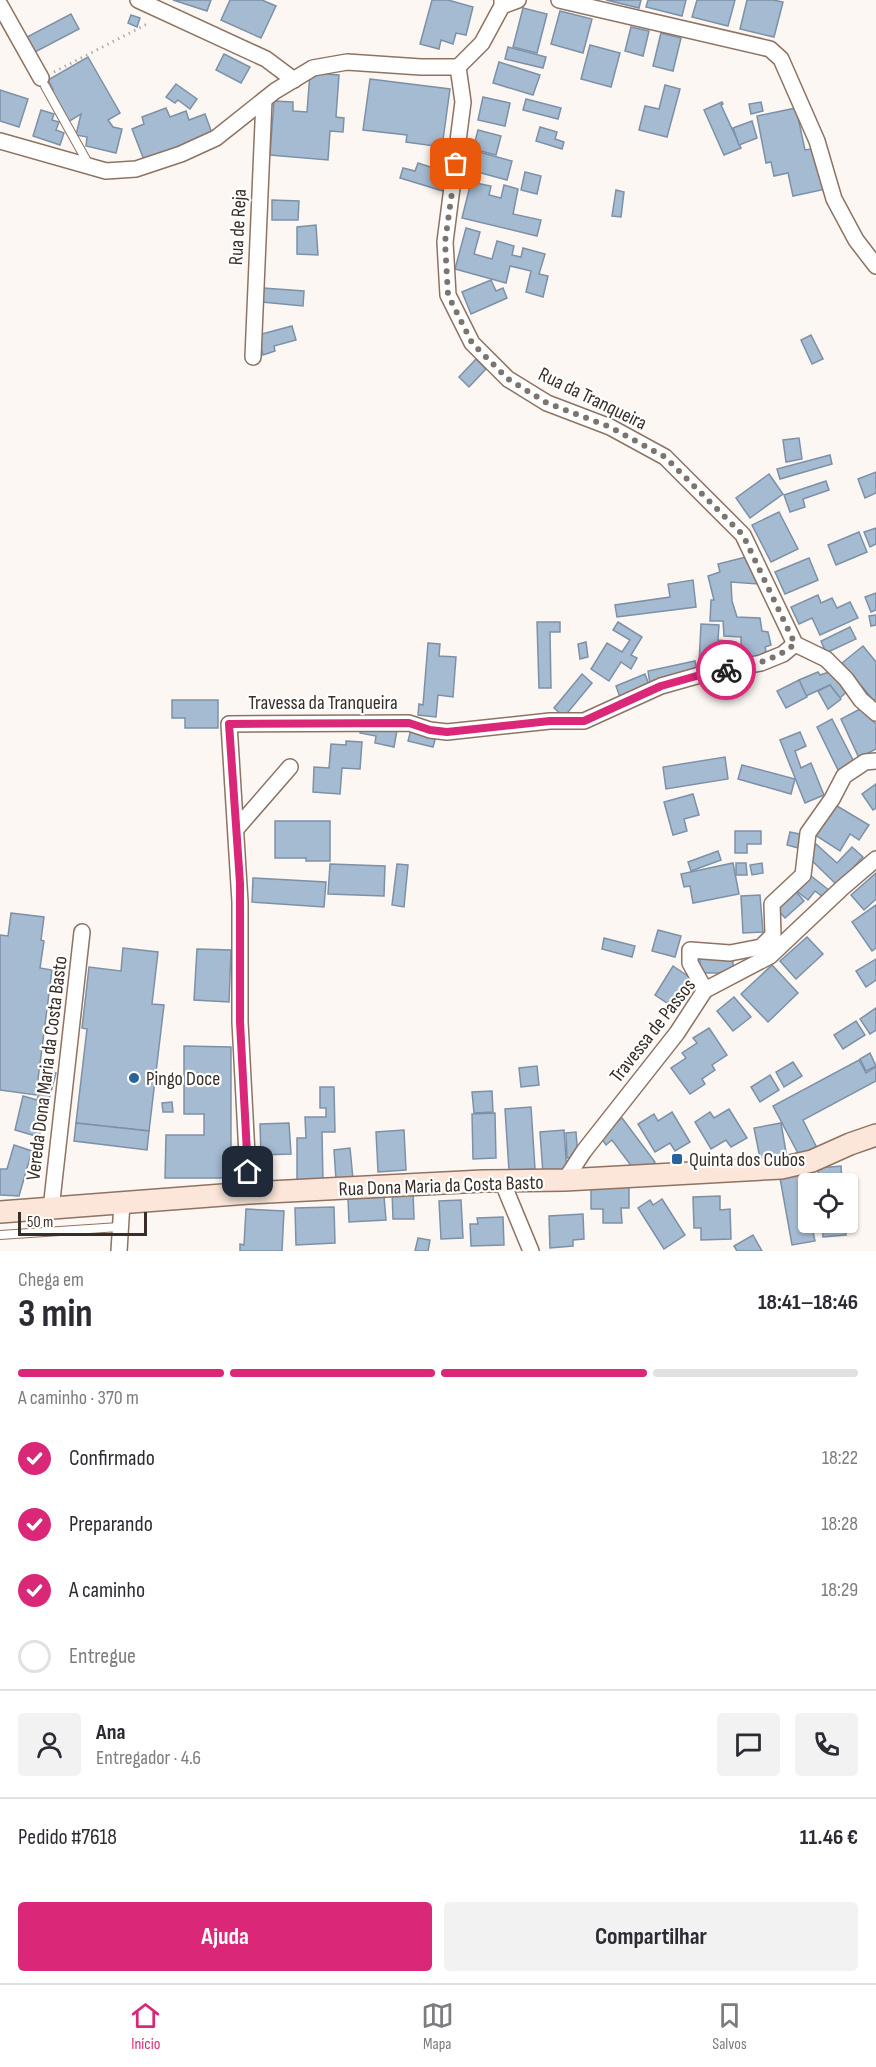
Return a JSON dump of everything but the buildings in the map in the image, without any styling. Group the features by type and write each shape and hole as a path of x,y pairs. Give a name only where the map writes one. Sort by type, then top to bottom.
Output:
{"street":[{"path":"138,0 266,59 294,80"},
{"path":"0,141 106,171 136,169 181,154 216,138 264,100 313,68 347,62 458,67 482,43 502,3 518,0"},
{"path":"559,0 770,50 781,59 817,141 834,199 856,240 876,266"},
{"path":"0,5 43,82"},
{"name":"Rua da Tranqueira","path":"458,67 463,102 445,242 448,295 472,343 508,379 547,403 610,427 665,457 743,535 795,644"},
{"name":"Rua de Reja","path":"253,357 264,100"},
{"path":"795,644 826,659 846,679 861,700 876,712"},
{"name":"Travessa da Tranqueira","path":"237,828 229,724 409,723 430,730 447,732 550,721 584,721 661,686 700,675 761,663 783,654 795,644"},
{"path":"705,990 690,963 690,950 730,953 761,947 773,935 772,904 802,875 808,833 832,799 844,776 865,762 876,761"},
{"path":"249,1193 240,1022 240,902 237,828 290,767"},
{"name":"Travessa de Passos","path":"565,1180 590,1144 677,1033 705,990 770,956 842,888 876,860"},
{"name":"Vereda Dona Maria da Costa Basto","path":"51,1209 82,932"},
{"name":"Rua Dona Maria da Costa Basto","path":"0,1212 249,1193 565,1180 781,1168 812,1161 850,1144 876,1136"},
{"path":"502,1181 531,1251"},
{"path":"119,1251 122,1203"}],"lane":[{"path":"43,82 89,167"},
{"path":"0,1235 119,1227"}],"path":[{"path":"43,82 140,30"}],"way so far":[{"path":"456,164 445,242 448,295 472,343 508,379 547,403 610,427 665,457 743,535 795,644 783,654 761,663 726,670"}],"place":[{"name":"Pingo Doce","path":"134,1078"},
{"name":"Quinta dos Cubos","path":"677,1159"}],"route":[{"path":"248,1172 240,1022 240,883 229,724 409,723 430,730 447,732 550,721 584,721 661,686 726,670"}]}
